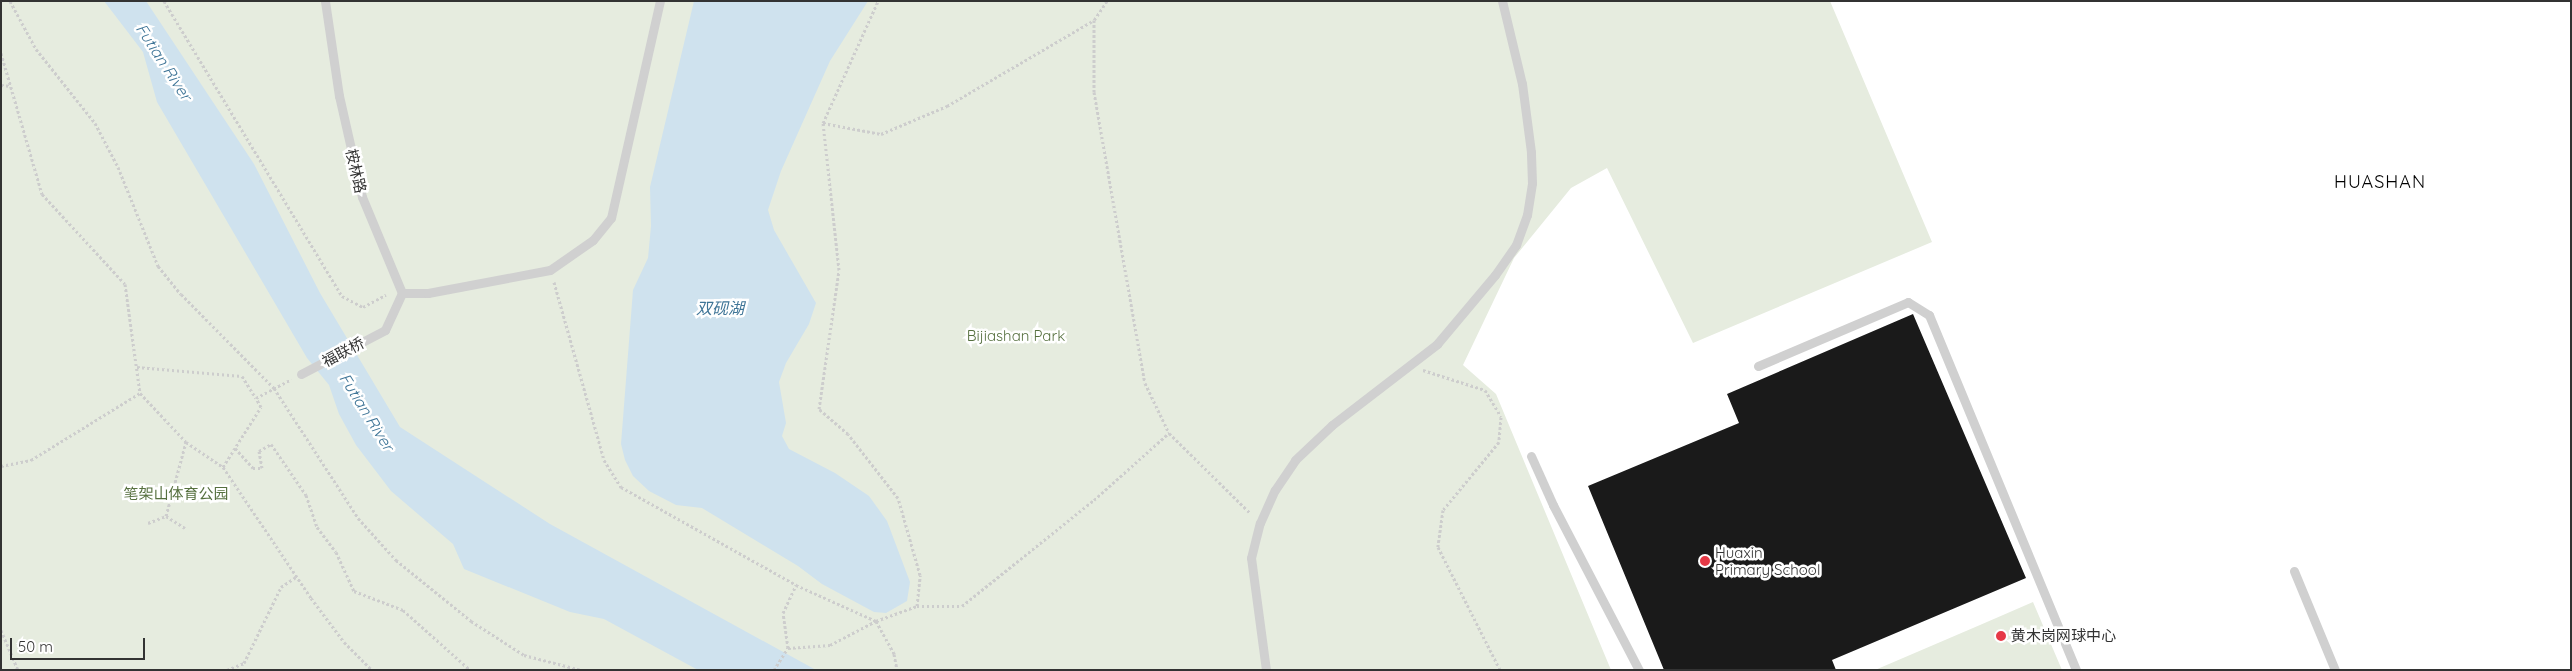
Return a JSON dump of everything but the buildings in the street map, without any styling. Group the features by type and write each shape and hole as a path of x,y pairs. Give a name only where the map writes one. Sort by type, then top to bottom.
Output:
{"lane":[{"name":"桉林路","path":"325,1 339,96 362,197 401,291"},
{"path":"401,291 428,293 550,270 593,240 611,218 660,1"},
{"path":"1266,670 1251,558 1260,523 1275,490 1295,460 1360,402 1437,344 1495,275 1516,244 1527,215 1532,183 1531,152 1522,84 1502,1"},
{"name":"福联桥","path":"301,374 385,330 401,291"},
{"path":"1758,366 1908,302 1929,315 2076,670"},
{"path":"1531,456 1553,505 1639,670"},
{"path":"2294,571 2335,670"}],"path":[{"path":"10,1 36,49 66,82 95,123 118,167 158,266 182,294 274,388 358,518 396,560 471,620 524,655 581,670"},
{"path":"164,1 342,296 363,307 401,291"},
{"path":"878,1 823,123 839,270 819,409 848,434 898,498 920,575 917,606"},
{"path":"823,123 881,134 947,106 1094,20 1107,1"},
{"path":"1094,20 1094,92 1145,383 1169,433 1260,523"},
{"path":"1,53 42,194 125,284 140,393 186,442 223,467 296,577 344,642 372,670"},
{"path":"1,85 11,86"},
{"path":"550,270 604,460 621,487 796,585 876,621 894,654 896,670"},
{"path":"1410,366 1485,390 1501,417 1498,442 1443,510 1438,547 1500,670"},
{"path":"137,367 242,376 261,407 223,467"},
{"path":"256,398 301,374"},
{"path":"1,466 31,460 140,393"},
{"path":"788,648 830,645 876,621 917,606 962,606 1094,500 1169,433"},
{"path":"166,516 186,442"},
{"path":"235,448 253,468 262,468 259,451 271,444 306,496 317,527 336,552 354,591 403,610 470,670"},
{"path":"148,522 166,516"},
{"path":"166,516 185,528"},
{"path":"227,670 244,663 281,587 296,577"},
{"path":"774,670 788,648 783,613 796,585"},
{"path":"1,630 18,670"}],"green space":[{"name":"Bijiashan Park","path":"1,1 1830,1 1932,242 1693,343 1607,168 1571,188 1514,258 1463,365 1496,394 1611,670 1,670"},
{"name":"黄木岗网球中心","path":"2033,602 2062,670 1875,670 1980,625"}],"water":[{"name":"Futian River","path":"104,1 146,1 254,164 320,293 400,427 550,524 816,670 698,670 604,619 570,612 464,569 453,544 391,491 356,445 339,414 329,385 307,358 157,102 143,52"},
{"name":"双砚湖","path":"694,1 868,1 830,61 781,171 768,210 774,230 816,303 809,324 786,363 779,382 786,423 782,436 789,449 835,473 869,496 887,521 910,582 907,601 886,613 874,612 822,584 798,566 702,508 676,505 649,491 633,476 625,460 621,444 633,290 648,258 651,226 650,187"}],"place":[{"name":"Huaxin Primary School","path":"1705,561"},
{"name":"黄木岗网球中心","path":"2001,636"}],"district":[{"name":"HUASHAN","path":"2380,182"}],"park label":[{"name":"笔架山体育公园","path":"176,494"}]}
